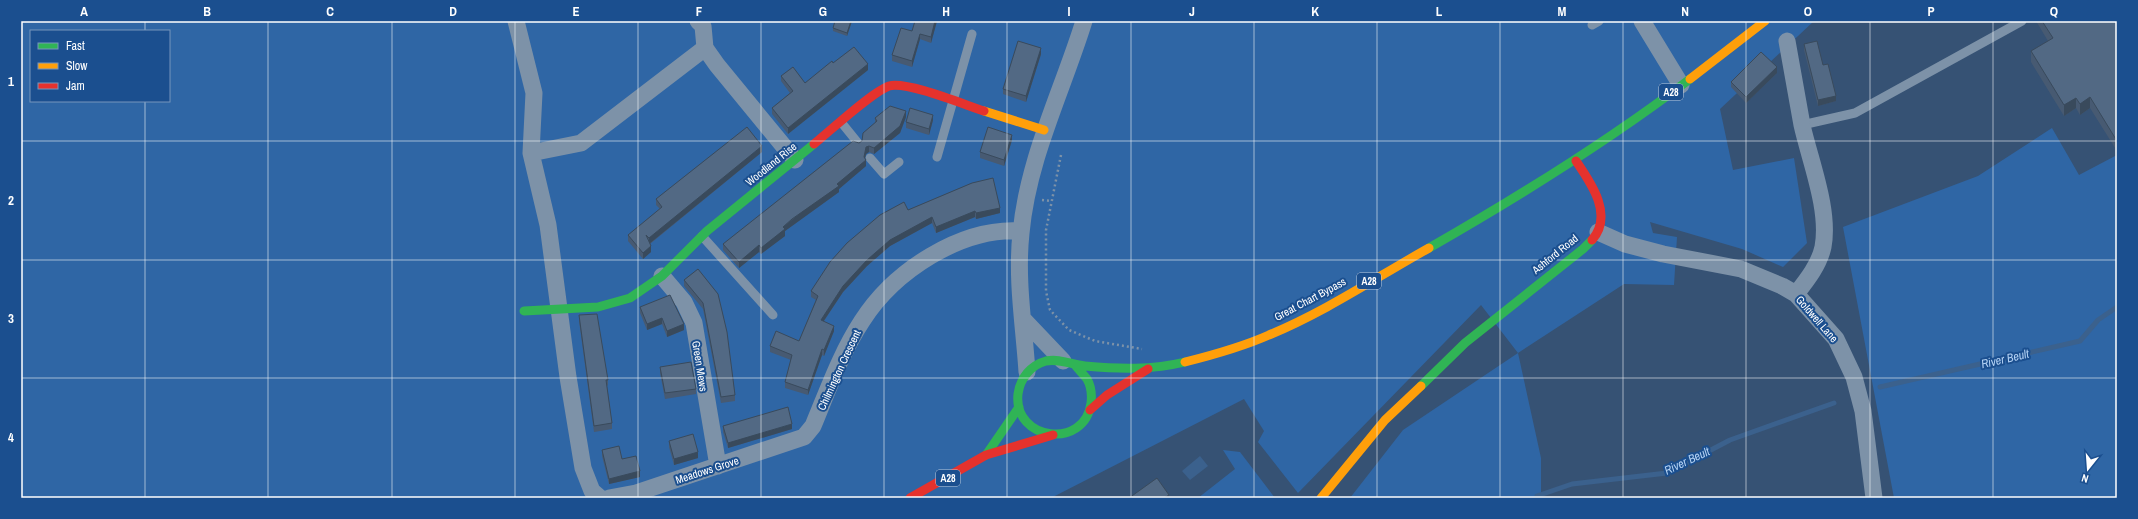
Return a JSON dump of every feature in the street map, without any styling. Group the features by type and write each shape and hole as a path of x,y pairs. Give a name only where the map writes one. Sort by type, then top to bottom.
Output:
{"main road":[{"name":"A28","path":"1576,161 1681,85 1765,21"},
{"name":"Woodland Rise","path":"524,311 598,307 630,298 662,276 702,236 841,122 890,86 910,88 952,100 1044,130"},
{"path":"1576,161 1593,186 1600,205 1600,223 1598,232"},
{"name":"Great Chart Bypass","path":"1069,363 1148,369 1236,348 1297,321 1432,246 1576,161"},
{"name":"Ashford Road","path":"1321,498 1347,464 1385,420 1465,343 1583,249 1598,232"},
{"path":"1050,360 1069,363 1084,374 1091,385 1093,398 1085,421 1076,429 1065,434 1053,435 1031,427 1023,418 1019,407 1018,395 1020,383 1027,372 1038,364 1050,360"},
{"name":"Great Chart Bypass","path":"1090,410 1107,395 1148,369"},
{"name":"A28","path":"986,456 1019,407"},
{"name":"A28","path":"910,498 986,456 1053,435"}],"street":[{"path":"516,21 534,93 531,153 548,225 568,377 583,468 592,491 600,498"},
{"path":"698,21 703,26 705,48 717,65 795,160"},
{"path":"1027,372 1024,320 1019,293 1021,231 1044,130 1084,21"},
{"path":"1642,21 1681,85"},
{"path":"1787,41 1802,125 1822,206 1824,229 1822,248 1812,273 1796,294"},
{"path":"531,153 581,143 705,48"},
{"name":"Chilmington Crescent","path":"804,437 813,426 850,341 864,319 888,290 925,261 947,248 994,232 1004,230 1021,231"},
{"name":"Goldwell Lane","path":"1598,232 1625,244 1663,254 1742,269 1782,286 1796,294 1836,339 1854,377 1862,411 1874,498"},
{"name":"Green Mews","path":"662,276 684,302 694,323 718,466"},
{"path":"1024,320 1069,363"},
{"name":"Meadows Grove","path":"609,498 636,493 804,437"}],"lane":[{"path":"1802,125 1855,112 2022,21"},
{"path":"937,157 972,34"},
{"path":"841,122 858,143"},
{"path":"870,158 884,174 899,162"},
{"path":"702,236 773,315"}],"path":[{"path":"1061,156 1046,230 1046,291 1050,310 1069,330 1095,341 1148,350"}],"shaded area":[{"path":"21,21 1814,21 1720,109 1733,170 1794,158 1807,243 1783,267 1742,249 1650,222 1653,233 1677,237 1674,285 1624,284 1518,353 1481,305 1298,493 1258,442 1264,431 1244,399 1051,498 21,498"},
{"path":"2052,128 2079,175 2117,155 2117,498 1894,498 1843,227 1978,176"},
{"path":"1518,353 1541,458 1541,498 1350,498 1403,430"},
{"path":"1223,450 1240,452 1275,498 1198,498 1235,469"},
{"path":"1200,456 1208,466 1190,480 1182,471"}],"building":[{"path":"835,21 851,21 847,33 833,28"},
{"path":"915,21 935,21 931,37 920,34 912,61 892,55 901,28 912,31"},
{"path":"2042,21 2117,21 2117,141 2090,97 2080,104 2076,98 2064,105 2031,51 2053,38"},
{"path":"1018,41 1041,48 1026,96 1003,89"},
{"path":"1817,41 1823,65 1828,64 1836,96 1818,100 1804,44"},
{"path":"854,47 868,64 788,128 772,108 793,91 781,76 793,67 805,83 832,61 833,63"},
{"path":"1761,52 1777,67 1746,97 1731,82"},
{"path":"890,106 906,111 900,126 874,148 869,146 866,147 864,157 866,160 837,184 839,186 792,219 783,227 785,229 761,248 759,245 739,262 723,244 853,141 859,143 862,141 863,133 877,121 875,118"},
{"path":"910,108 933,115 929,129 906,122"},
{"path":"747,127 762,146 649,238 646,235 651,246 643,253 628,235 662,207 656,199"},
{"path":"988,127 1012,135 1004,160 980,152"},
{"path":"993,178 1000,208 976,213 975,211 936,227 932,217 890,240 867,260 843,286 821,320 834,326 824,350 822,349 808,390 785,382 792,355 770,346 776,331 799,341 818,296 811,291 830,262 847,243 880,215 904,202 908,210 972,183"},
{"path":"698,269 718,294 727,332 735,395 721,397 703,303 684,280"},
{"path":"670,295 684,324 667,331 662,318 647,324 640,307"},
{"path":"597,314 608,380 606,380 612,423 594,426 579,315"},
{"path":"691,362 696,389 665,393 660,367"},
{"path":"788,407 792,424 728,443 723,426"},
{"path":"693,434 698,452 674,459 669,441"},
{"path":"619,446 622,459 636,456 640,471 609,479 602,450"},
{"path":"1157,478 1169,495 1164,498 1129,498"}],"waterway":[{"name":"River Beult","path":"1880,387 2080,341 2098,320 2117,307"},
{"name":"River Beult","path":"1538,498 1537,496 1572,484 1667,473 1730,440 1834,403"}],"traffic: fast":[{"path":"1429,248 1562,168 1627,125 1690,79"},
{"path":"524,311 598,307 630,298 662,276 707,231 814,144"},
{"path":"1421,386 1465,343 1583,249 1592,240"},
{"path":"1075,365 1087,379 1090,388 1091,403 1086,418 1076,428 1064,433 1050,434 1037,430 1026,422 1019,410 1018,394 1021,383 1027,373 1041,363 1056,360 1085,366 1135,368 1173,365 1185,362"},
{"path":"986,455 1019,407"}],"traffic: slow":[{"path":"1690,79 1765,21"},
{"path":"984,111 1044,130"},
{"path":"1185,362 1238,347 1290,326 1331,305 1429,248"},
{"path":"1321,498 1385,420 1421,386"}],"traffic: jam":[{"path":"814,144 872,96 889,86 897,85 922,90 984,111"},
{"path":"1576,161 1588,179 1598,199 1601,210 1601,220 1598,230 1592,240"},
{"path":"1090,410 1107,395 1148,369"},
{"path":"910,498 986,455 1053,435"}]}
